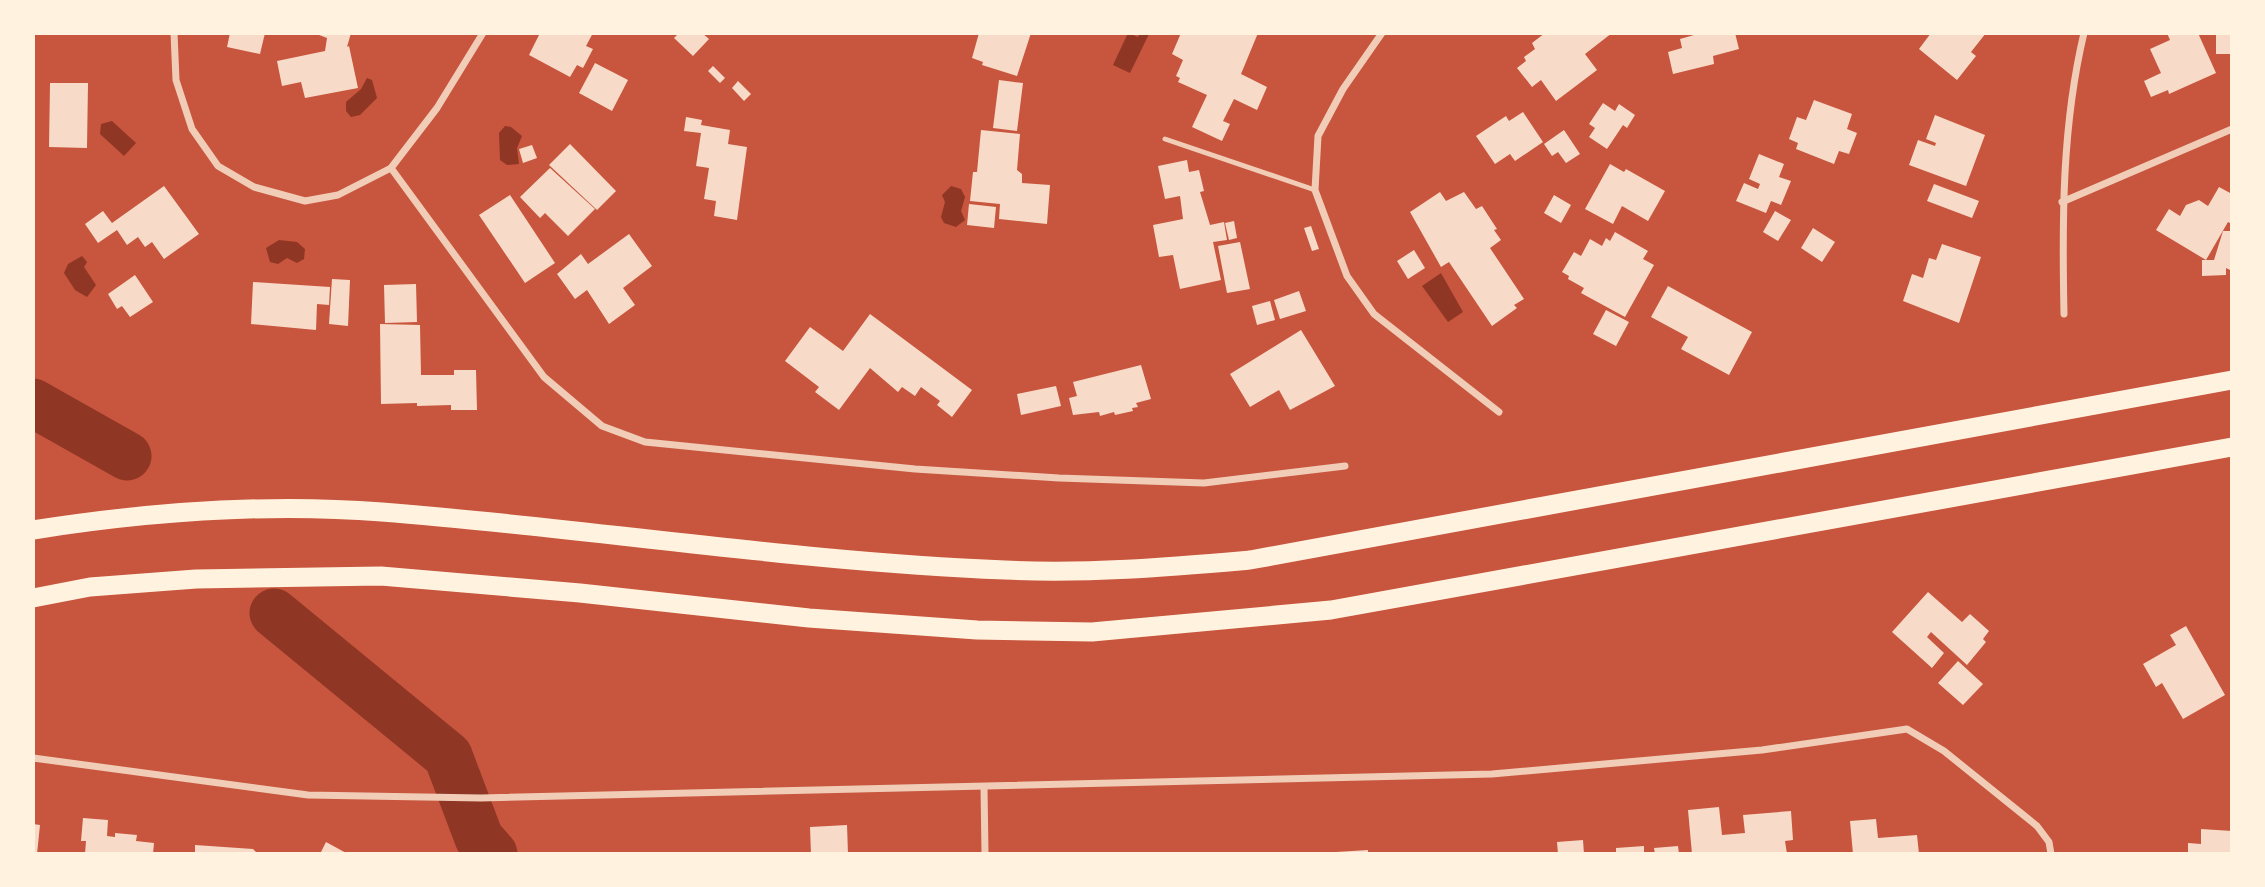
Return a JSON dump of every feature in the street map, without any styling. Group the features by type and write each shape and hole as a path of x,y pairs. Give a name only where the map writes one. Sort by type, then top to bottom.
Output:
{"highway":[{"path":"33,530 176,514 256,510 380,512 885,561 1005,570 1117,571 1250,561 2232,380"},
{"path":"33,598 90,587 196,579 381,576 580,593 809,618 977,629 1092,632 1331,610 2232,447"}],"street":[{"path":"174,33 176,80 192,129 218,166 254,187 305,201 338,195 391,168 437,108 483,33"},
{"path":"1382,33 1343,89 1318,136 1315,190 1347,276 1374,314 1499,412"},
{"path":"2064,314 2062,202 2076,67 2084,33"},
{"path":"2062,202 2232,129"},
{"path":"391,168 544,377 602,426 645,442 915,469 1204,483 1345,466"},
{"path":"33,758 307,795 481,798 1492,774 1762,750 1907,729 1944,751 2037,826 2049,842 2051,854"},
{"path":"984,787 985,854"}],"lane":[{"path":"1165,138 1315,190"}],"shaded area":[{"path":"1128,33 1138,37 1140,33 1149,34 1130,73 1113,65"},
{"path":"367,78 372,80 377,98 360,115 351,117 346,111 346,102 361,89"},
{"path":"112,121 136,143 124,156 100,134 101,124"},
{"path":"505,126 511,127 522,136 517,148 519,164 507,165 500,160 499,133"},
{"path":"951,186 961,189 965,197 961,211 965,220 956,227 944,223 941,217 945,202 942,195"},
{"path":"279,240 297,242 305,249 304,259 297,263 287,258 278,264 270,262 266,248"},
{"path":"82,256 87,262 84,267 96,285 87,297 75,290 64,273 68,264"},
{"path":"1441,273 1463,312 1448,322 1422,286"}],"building":[{"path":"230,33 265,33 260,54 227,47"},
{"path":"314,33 351,33 347,47 349,46 358,88 305,98 301,82 282,86 277,61 325,51 327,38"},
{"path":"540,33 593,33 586,46 593,49 583,68 577,65 570,77 529,55"},
{"path":"679,33 702,33 709,39 693,56 674,38"},
{"path":"979,33 1031,33 1017,76 982,65 983,62 972,58"},
{"path":"1181,33 1258,33 1241,74 1267,87 1257,110 1234,99 1223,121 1230,124 1222,141 1192,127 1207,95 1178,82 1180,78 1176,76 1183,60 1172,54"},
{"path":"1545,33 1612,33 1585,54 1597,70 1556,101 1541,80 1532,87 1517,68 1526,61 1524,57 1535,49 1532,43"},
{"path":"1701,33 1735,33 1739,49 1713,56 1714,64 1673,74 1668,52 1682,48 1680,39"},
{"path":"1931,33 1986,33 1971,52 1976,56 1957,80 1919,49"},
{"path":"2167,33 2198,33 2216,73 2169,94 2168,90 2151,97 2144,81 2161,73 2150,49 2170,40"},
{"path":"2216,33 2232,33 2232,54 2216,54"},
{"path":"595,63 628,80 612,111 579,93"},
{"path":"713,66 725,78 720,83 708,71"},
{"path":"999,80 1023,83 1017,131 993,128"},
{"path":"738,81 751,94 744,101 732,88"},
{"path":"50,83 88,83 87,148 49,147"},
{"path":"1814,100 1852,114 1847,129 1857,133 1849,154 1839,151 1834,164 1796,149 1798,143 1789,139 1797,117 1806,120"},
{"path":"1603,103 1615,111 1619,104 1635,115 1627,128 1623,125 1607,149 1589,137 1595,128 1589,124"},
{"path":"1523,112 1543,142 1515,161 1510,154 1495,164 1476,136 1506,116 1509,121"},
{"path":"1935,115 1985,135 1966,186 1909,165 1918,140 1935,146 1936,143 1926,139"},
{"path":"686,117 702,120 701,125 730,130 728,144 747,147 737,220 714,216 716,201 704,199 709,168 696,166 701,133 684,131"},
{"path":"981,130 1020,134 1017,170 1022,174 1022,183 1050,185 1047,224 999,219 1000,204 970,201 973,172 977,172"},
{"path":"1564,130 1580,154 1566,163 1558,152 1552,156 1544,144"},
{"path":"570,144 616,191 597,210 549,165"},
{"path":"532,145 537,158 523,163 519,149"},
{"path":"1759,154 1784,164 1779,177 1791,181 1781,205 1771,201 1766,213 1736,201 1744,183 1758,189 1760,184 1749,179"},
{"path":"1187,160 1189,172 1199,170 1204,191 1200,192 1210,225 1224,222 1227,240 1213,242 1221,280 1180,289 1173,255 1159,257 1153,225 1183,219 1180,196 1165,199 1158,166"},
{"path":"1610,164 1624,172 1626,169 1665,191 1648,221 1622,206 1613,224 1585,209"},
{"path":"550,168 595,209 568,236 545,213 540,218 520,197"},
{"path":"1934,184 1979,201 1972,218 1927,201"},
{"path":"164,186 199,234 164,259 152,242 145,247 138,237 127,245 117,230 98,243 85,224 103,211 112,223"},
{"path":"2219,187 2232,194 2232,224 2228,222 2206,260 2156,230 2169,209 2180,216 2186,205 2199,200 2208,206"},
{"path":"1440,192 1446,201 1464,192 1476,209 1482,206 1497,229 1494,230 1501,240 1490,248 1524,299 1514,305 1517,308 1492,326 1449,262 1441,267 1410,212"},
{"path":"510,195 555,263 525,283 479,215"},
{"path":"1554,195 1571,205 1561,223 1544,213"},
{"path":"969,204 996,207 994,228 967,225"},
{"path":"1775,211 1791,220 1778,241 1763,232"},
{"path":"1234,221 1237,238 1229,240 1225,223"},
{"path":"1311,226 1319,249 1312,251 1304,228"},
{"path":"1813,228 1835,242 1822,262 1801,248"},
{"path":"2223,231 2232,231 2232,271 2226,268 2226,275 2202,276 2202,260 2214,260"},
{"path":"1615,232 1648,251 1643,259 1654,265 1625,317 1581,293 1584,288 1568,279 1569,276 1562,272 1574,252 1581,256 1590,239 1602,246 1606,238 1610,241"},
{"path":"629,234 652,266 623,288 635,305 609,324 587,290 575,299 557,274 581,254 588,264"},
{"path":"1240,242 1250,289 1227,293 1218,246"},
{"path":"1942,244 1981,257 1959,323 1903,301 1912,274 1923,278 1929,258 1936,260"},
{"path":"1414,250 1425,268 1408,279 1397,261"},
{"path":"135,275 153,302 130,317 122,306 117,309 108,294"},
{"path":"332,279 350,280 348,326 329,324"},
{"path":"253,282 330,287 329,305 317,304 316,330 251,324"},
{"path":"416,284 417,322 385,323 384,285"},
{"path":"1668,286 1752,332 1729,375 1681,349 1688,337 1651,317"},
{"path":"1299,291 1306,311 1280,319 1274,300"},
{"path":"1270,301 1275,320 1257,325 1252,306"},
{"path":"1606,310 1629,322 1616,346 1593,334"},
{"path":"870,314 972,390 952,417 937,405 940,401 921,387 915,396 902,387 898,392 870,368 839,410 815,392 819,387 785,361 810,327 843,351"},
{"path":"380,324 420,325 421,375 454,375 454,370 476,370 477,410 451,410 451,405 381,404"},
{"path":"1301,330 1335,386 1290,410 1279,390 1250,407 1230,374"},
{"path":"1141,365 1151,399 1136,403 1138,407 1132,408 1133,411 1115,415 1114,412 1100,416 1099,412 1073,415 1069,398 1077,396 1073,382"},
{"path":"1056,386 1061,406 1021,415 1017,394"},
{"path":"1928,592 1962,622 1970,614 1989,631 1983,639 1986,642 1967,665 1931,632 1927,637 1944,653 1932,668 1892,632"},
{"path":"2186,626 2225,695 2183,719 2162,683 2156,687 2143,664 2176,645 2170,635"},
{"path":"1958,661 1983,684 1963,705 1938,683"},
{"path":"1719,807 1722,835 1745,833 1743,815 1791,811 1793,840 1785,841 1787,854 1692,854 1688,810"},
{"path":"83,818 108,820 107,836 115,837 115,833 137,835 136,841 154,843 153,854 85,854 86,841 81,841"},
{"path":"1876,819 1878,838 1917,835 1919,854 1853,854 1850,821"},
{"path":"33,824 40,825 37,854 33,854"},
{"path":"847,825 848,854 811,854 810,827"},
{"path":"2201,829 2232,831 2232,854 2188,854 2188,843 2201,844"},
{"path":"1583,840 1584,854 1558,854 1557,842"},
{"path":"326,842 348,854 320,854"},
{"path":"195,845 253,849 258,854 195,854"},
{"path":"1644,846 1644,854 1616,854 1616,848"},
{"path":"1678,846 1679,854 1655,854 1654,848"},
{"path":"1368,850 1368,854 1336,854 1336,852"}],"waterway":[{"path":"33,403 127,456"},
{"path":"274,613 448,756 479,838 493,854"}]}
